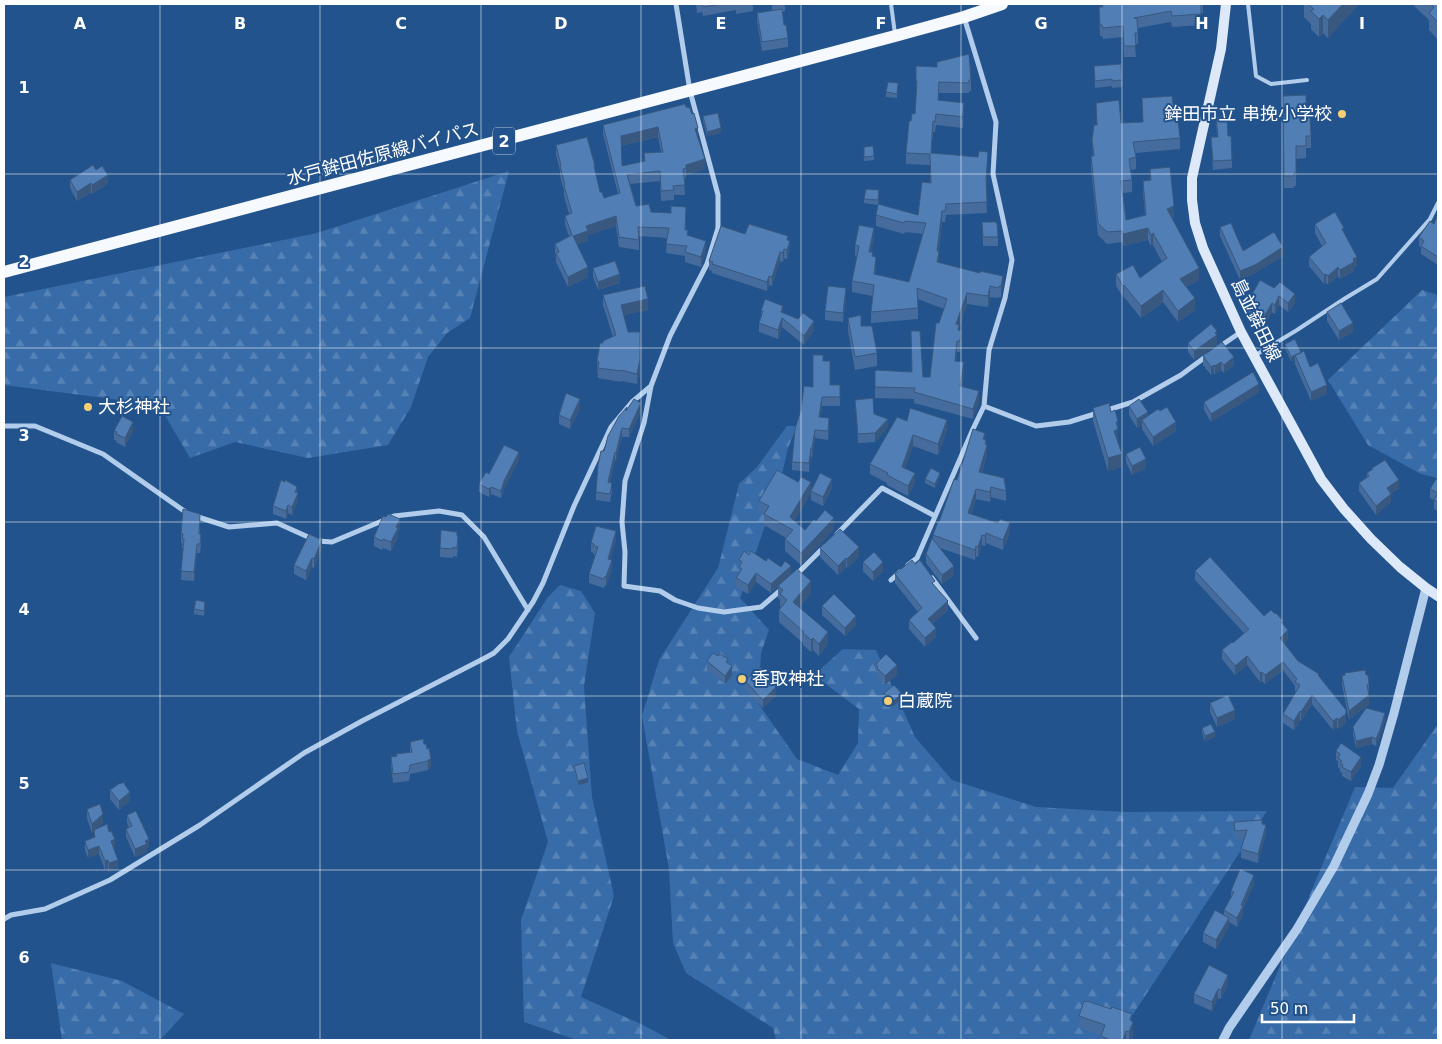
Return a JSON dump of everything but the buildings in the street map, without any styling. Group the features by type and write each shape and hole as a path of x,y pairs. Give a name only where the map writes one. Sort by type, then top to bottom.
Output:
{"main road":[{"name":"水戸鉾田佐原線バイパス","path":"4,272 895,36 964,17 1002,4"},
{"name":"島並鉾田線","path":"1226,4 1221,49 1192,178 1195,223 1203,248 1241,332 1321,479 1344,509 1371,539 1400,567 1438,596"}],"street":[{"path":"676,4 690,91 718,195 718,228 707,264 670,336 651,386 644,423 625,481 622,522 624,586 660,591 675,600 698,608 724,612 761,607 787,584"},
{"path":"891,580 917,558 984,406 989,350 1005,298 1012,260 993,174 996,122 964,17"},
{"path":"984,406 1036,426 1069,422 1132,402 1181,375 1241,332"},
{"path":"4,919 45,909 110,880 200,825 304,753 494,653 508,639 528,610 543,583 574,506 611,427 632,402 651,386"},
{"path":"4,426 35,426 103,454 187,514 229,527 277,522 318,541 332,542 394,516 439,510 462,515 484,538 528,610"},
{"path":"835,536 882,488 935,516"},
{"path":"792,579 828,543"},
{"path":"917,558 923,566"},
{"path":"929,574 976,638"},
{"path":"1223,1040 1229,1028 1297,929 1325,882 1368,794 1379,765 1394,713 1426,588"}],"lane":[{"path":"891,4 895,36"},
{"path":"1248,4 1256,76 1271,84 1308,80"},
{"path":"1254,356 1377,280 1430,218 1438,204"}],"green space":[{"path":"509,171 470,318 447,333 428,357 411,407 388,445 308,458 235,442 190,458 159,405 4,385 4,297 317,233"},
{"path":"1422,290 1438,295 1438,478 1421,474 1368,445 1328,380"},
{"path":"787,426 797,426 788,448 780,483 765,490 769,514 740,598 769,630 761,653 758,703 797,759 838,775 858,743 859,709 814,675 843,649 876,650 915,737 952,780 1036,807 1125,812 1267,811 1116,1040 776,1040 773,1028 686,973 673,943 669,869 642,716 659,660 718,568 739,484 757,467"},
{"path":"560,585 581,591 595,613 584,686 592,797 614,896 581,997 671,1040 577,1040 524,1022 521,920 548,842 517,731 509,657 548,597"},
{"path":"1438,724 1438,1040 1249,1040 1355,787 1393,788"},
{"path":"51,963 122,981 184,1014 160,1040 62,1040"}],"place":[{"name":"鉾田市立 串挽小学校","path":"1342,114"},
{"name":"大杉神社","path":"88,407"},
{"name":"香取神社","path":"742,679"},
{"name":"白蔵院","path":"888,701"}]}
